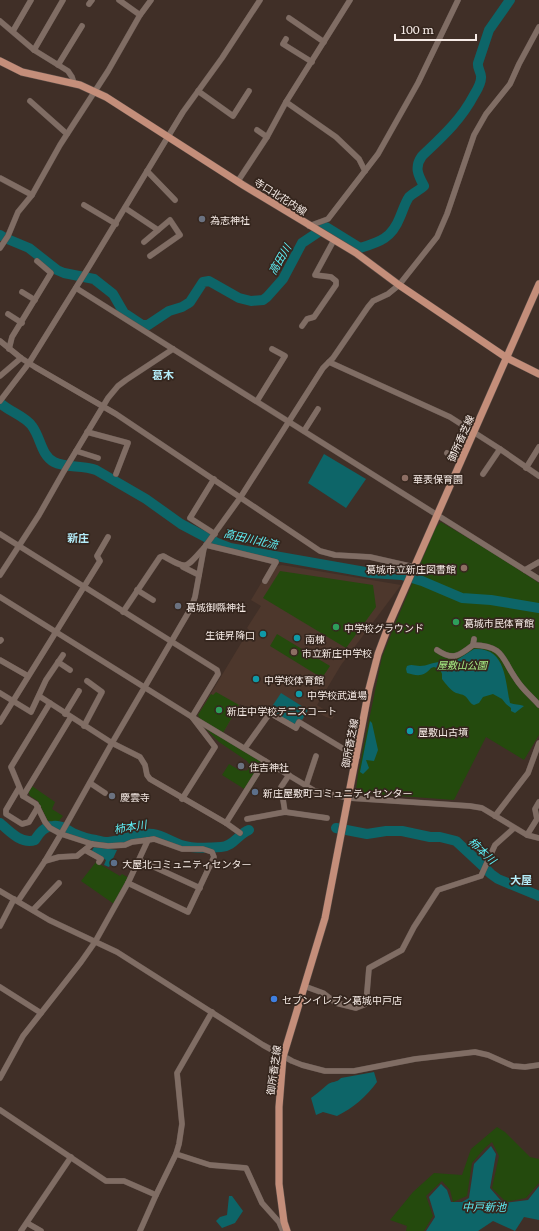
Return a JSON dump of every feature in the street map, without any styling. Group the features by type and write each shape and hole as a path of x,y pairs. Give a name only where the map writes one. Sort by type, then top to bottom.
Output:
{"main road":[{"name":"寺口北花内線","path":"0,61 14,69 31,75 74,83 95,91 356,253 399,285 507,358 539,374"},
{"name":"御所香芝線","path":"287,1231 281,1220 279,1184 279,1107 283,1057 325,918 342,836 369,689 390,622 539,284"}],"street":[{"path":"13,31 32,0"},
{"path":"34,50 64,0"},
{"path":"119,0 140,15"},
{"path":"1,246 8,236 18,212 32,195 67,134 95,91 140,15 151,0"},
{"path":"0,401 28,363 83,277 168,136 260,0"},
{"path":"238,181 350,0"},
{"path":"312,227 328,219 378,154 413,93 458,0"},
{"path":"289,18 324,42"},
{"path":"0,21 34,50 71,74 74,83"},
{"path":"58,65 82,26"},
{"path":"183,566 187,566 215,534 240,498 323,368 329,362 370,303 388,294 399,285 429,248 442,227 474,135 480,123 510,84 518,64 539,27"},
{"path":"286,39 283,44 312,62"},
{"path":"198,91 233,116 249,91"},
{"path":"30,101 67,134"},
{"path":"286,102 336,137 359,159 365,171"},
{"path":"256,130 267,136"},
{"path":"147,171 175,200"},
{"path":"0,178 32,195"},
{"path":"84,205 116,224"},
{"path":"125,208 158,230"},
{"path":"144,242 170,220 180,235 150,256"},
{"path":"302,326 307,319 314,317 336,285 336,281 330,277 315,275 334,240"},
{"path":"10,349 12,338 51,273 37,261"},
{"path":"76,288 438,514 539,579"},
{"path":"22,292 36,300"},
{"path":"8,314 22,323"},
{"path":"0,341 28,363 116,414 313,547 327,554 370,557 414,567"},
{"path":"0,575 39,515 108,398 118,386 173,349"},
{"path":"257,402 285,356 272,349"},
{"path":"0,376 21,358"},
{"path":"329,362 443,413 539,476"},
{"path":"304,431 318,409"},
{"path":"87,432 128,443 116,474"},
{"path":"526,468 539,447"},
{"path":"483,474 500,449"},
{"path":"76,451 98,458"},
{"path":"447,453 461,462"},
{"path":"214,479 190,518 215,534"},
{"path":"0,534 217,670 218,674 192,717"},
{"path":"0,722 100,562 97,556 108,537"},
{"path":"0,926 16,900 45,862 112,743 191,608 195,597 206,545"},
{"path":"206,545 276,562 265,581"},
{"path":"123,612 160,557 163,556 200,575"},
{"path":"525,570 539,562"},
{"path":"137,590 153,600"},
{"path":"0,597 144,688 306,786 322,793 349,798 482,808 527,835 539,838"},
{"path":"473,645 474,638"},
{"path":"437,650 445,656 457,656 473,645 487,645 501,653 516,680 539,705"},
{"path":"0,693 31,712 46,680 63,655"},
{"path":"0,660 28,676"},
{"path":"58,662 70,670"},
{"path":"84,726 102,692 87,681"},
{"path":"65,714 79,691"},
{"path":"39,696 112,743 140,757 145,765 147,776 150,779 182,799 226,823 240,833"},
{"path":"50,703 11,767 23,796 36,804 45,822 50,828 63,830 92,844 117,846 154,839 182,849 203,849 212,852 214,857 188,912 128,883"},
{"path":"245,748 270,713 296,728 299,722 357,757"},
{"path":"23,796 71,717"},
{"path":"182,799 215,747 192,717"},
{"path":"495,816 528,773 539,743"},
{"path":"306,786 316,756"},
{"path":"226,823 266,761"},
{"path":"285,812 281,787 289,775"},
{"path":"90,783 105,793"},
{"path":"20,788 6,810 6,814 22,824 28,822 38,807"},
{"path":"527,835 536,819 535,809 539,802"},
{"path":"247,819 285,812 327,818"},
{"path":"304,986 323,993 336,1003 356,1008 366,1004 369,968 402,950 414,927 438,890 481,876 495,845 514,828"},
{"path":"0,1078 23,1036 95,942 128,883 148,840"},
{"path":"45,862 59,858 77,856 92,844"},
{"path":"85,850 101,859 99,862"},
{"path":"139,860 200,888"},
{"path":"33,910 60,883"},
{"path":"0,891 66,928 127,958 283,1057 302,1066 334,1071 354,1071 415,1059 476,1052 488,1055 513,1066 524,1067 539,1065"},
{"path":"0,987 41,1013"},
{"path":"140,1231 176,1154 179,1144 182,1124 177,1073 212,1012"},
{"path":"0,1110 106,1181 124,1181 156,1196"},
{"path":"176,1154 210,1165 246,1168 262,1203 281,1220 283,1231"},
{"path":"21,1231 71,1157"},
{"path":"27,1223 41,1231"}],"shaded area":[{"name":"市立新庄中学校","path":"282,565 401,585 341,665 317,705 334,716 332,719 310,708 302,722 273,713 265,719 240,704 223,733 198,715 249,630 247,628 261,606 251,600 263,580 267,582 277,566"}],"green space":[{"name":"屋敷山公園","path":"441,522 490,551 539,583 539,735 524,760 486,737 454,800 359,793 356,790 358,774 382,657 436,527"},
{"name":"中学校グラウンド","path":"280,571 373,585 376,607 346,648 263,598"},
{"path":"277,634 330,666 322,678 270,646"},
{"name":"新庄中学校テニスコート","path":"216,692 239,705 223,733 200,719 198,715 211,694 213,695"},
{"path":"205,728 267,763 249,792 222,775 229,764 243,770 248,770 250,765 247,761 219,742"},
{"path":"32,786 55,802 52,809 63,816 58,822 48,821 38,801 30,796 28,791"},
{"path":"96,862 120,876 122,874 129,878 114,904 81,881"},
{"path":"497,1127 505,1132 530,1157 539,1159 539,1183 526,1198 506,1202 492,1188 499,1156 492,1142 472,1163 467,1196 453,1202 450,1190 442,1181 426,1196 433,1216 424,1231 406,1231 407,1226 390,1220 413,1192 434,1173 462,1175 471,1149"}],"water":[{"path":"324,454 366,479 346,508 308,483"},
{"path":"474,649 485,650 492,653 498,659 505,675 510,703 524,706 515,713 511,711 511,708 502,699 493,694 483,697 479,703 474,705 472,704 465,696 456,693 448,687 442,679 440,669 434,667 426,673 420,675 407,673 407,666 410,665 423,666 440,662 446,667"},
{"path":"281,693 308,710 302,720 300,719 295,727 273,713 275,710 271,708"},
{"path":"370,721 372,723 378,750 374,761 366,760 369,768 363,774 360,772"},
{"path":"94,847 117,850 109,867 104,865 106,860 91,852"},
{"path":"374,1072 377,1082 354,1106 337,1116 323,1112 316,1115 311,1098 329,1084 338,1081 341,1078"},
{"name":"中戸新池","path":"491,1146 496,1154 490,1188 503,1203 528,1200 539,1186 539,1220 524,1217 515,1231 493,1221 478,1231 426,1231 435,1217 429,1197 441,1184 447,1190 451,1202 462,1202 469,1198 474,1164"},
{"path":"229,1196 232,1196 243,1211 235,1223 222,1228 216,1221 220,1217 227,1215"}],"waterway":[{"name":"高田川","path":"0,235 29,248 57,270 64,273 94,279 113,294 124,313 142,325 148,325 169,311 182,307 190,302 203,282 209,281 239,298 251,301 263,300 283,279 302,243 326,227 360,248 374,244 393,230 409,197 424,186 418,171 418,164 422,156 457,120 479,87 481,76 478,63 489,30 510,0"},
{"name":"高田川北流","path":"0,403 32,426 46,455 54,462 63,465 85,467 96,470 146,499 181,524 217,543 230,548 371,573 402,575 422,581 462,598 491,600 539,608"},
{"name":"柿本川","path":"0,823 7,830 25,841 35,840 40,832 50,826 59,826 84,837 104,842 142,834 153,834 181,845 201,848 225,846 249,830"},
{"name":"柿本川","path":"336,828 367,834 386,831 402,831 456,841 498,879 539,896"}],"place":[{"name":"為志神社","path":"202,219"},
{"name":"華表保育園","path":"405,478"},
{"name":"葛城市立新庄図書館","path":"464,568"},
{"name":"葛城御縣神社","path":"178,606"},
{"name":"葛城市民体育館","path":"456,622"},
{"name":"中学校グラウンド","path":"336,627"},
{"name":"生徒昇降口","path":"263,634"},
{"name":"南棟","path":"297,638"},
{"name":"市立新庄中学校","path":"294,652"},
{"name":"中学校体育館","path":"256,679"},
{"name":"中学校武道場","path":"299,694"},
{"name":"新庄中学校テニスコート","path":"219,710"},
{"name":"屋敷山古墳","path":"410,731"},
{"name":"住吉神社","path":"241,766"},
{"name":"新庄屋敷町コミュニティセンター","path":"255,792"},
{"name":"慶雲寺","path":"112,796"},
{"name":"大屋北コミュニティセンター","path":"114,863"},
{"name":"セブンイレブン葛城中戸店","path":"274,999"}],"district":[{"name":"葛木","path":"163,374"},
{"name":"新庄","path":"78,537"},
{"name":"大屋","path":"521,879"}]}
